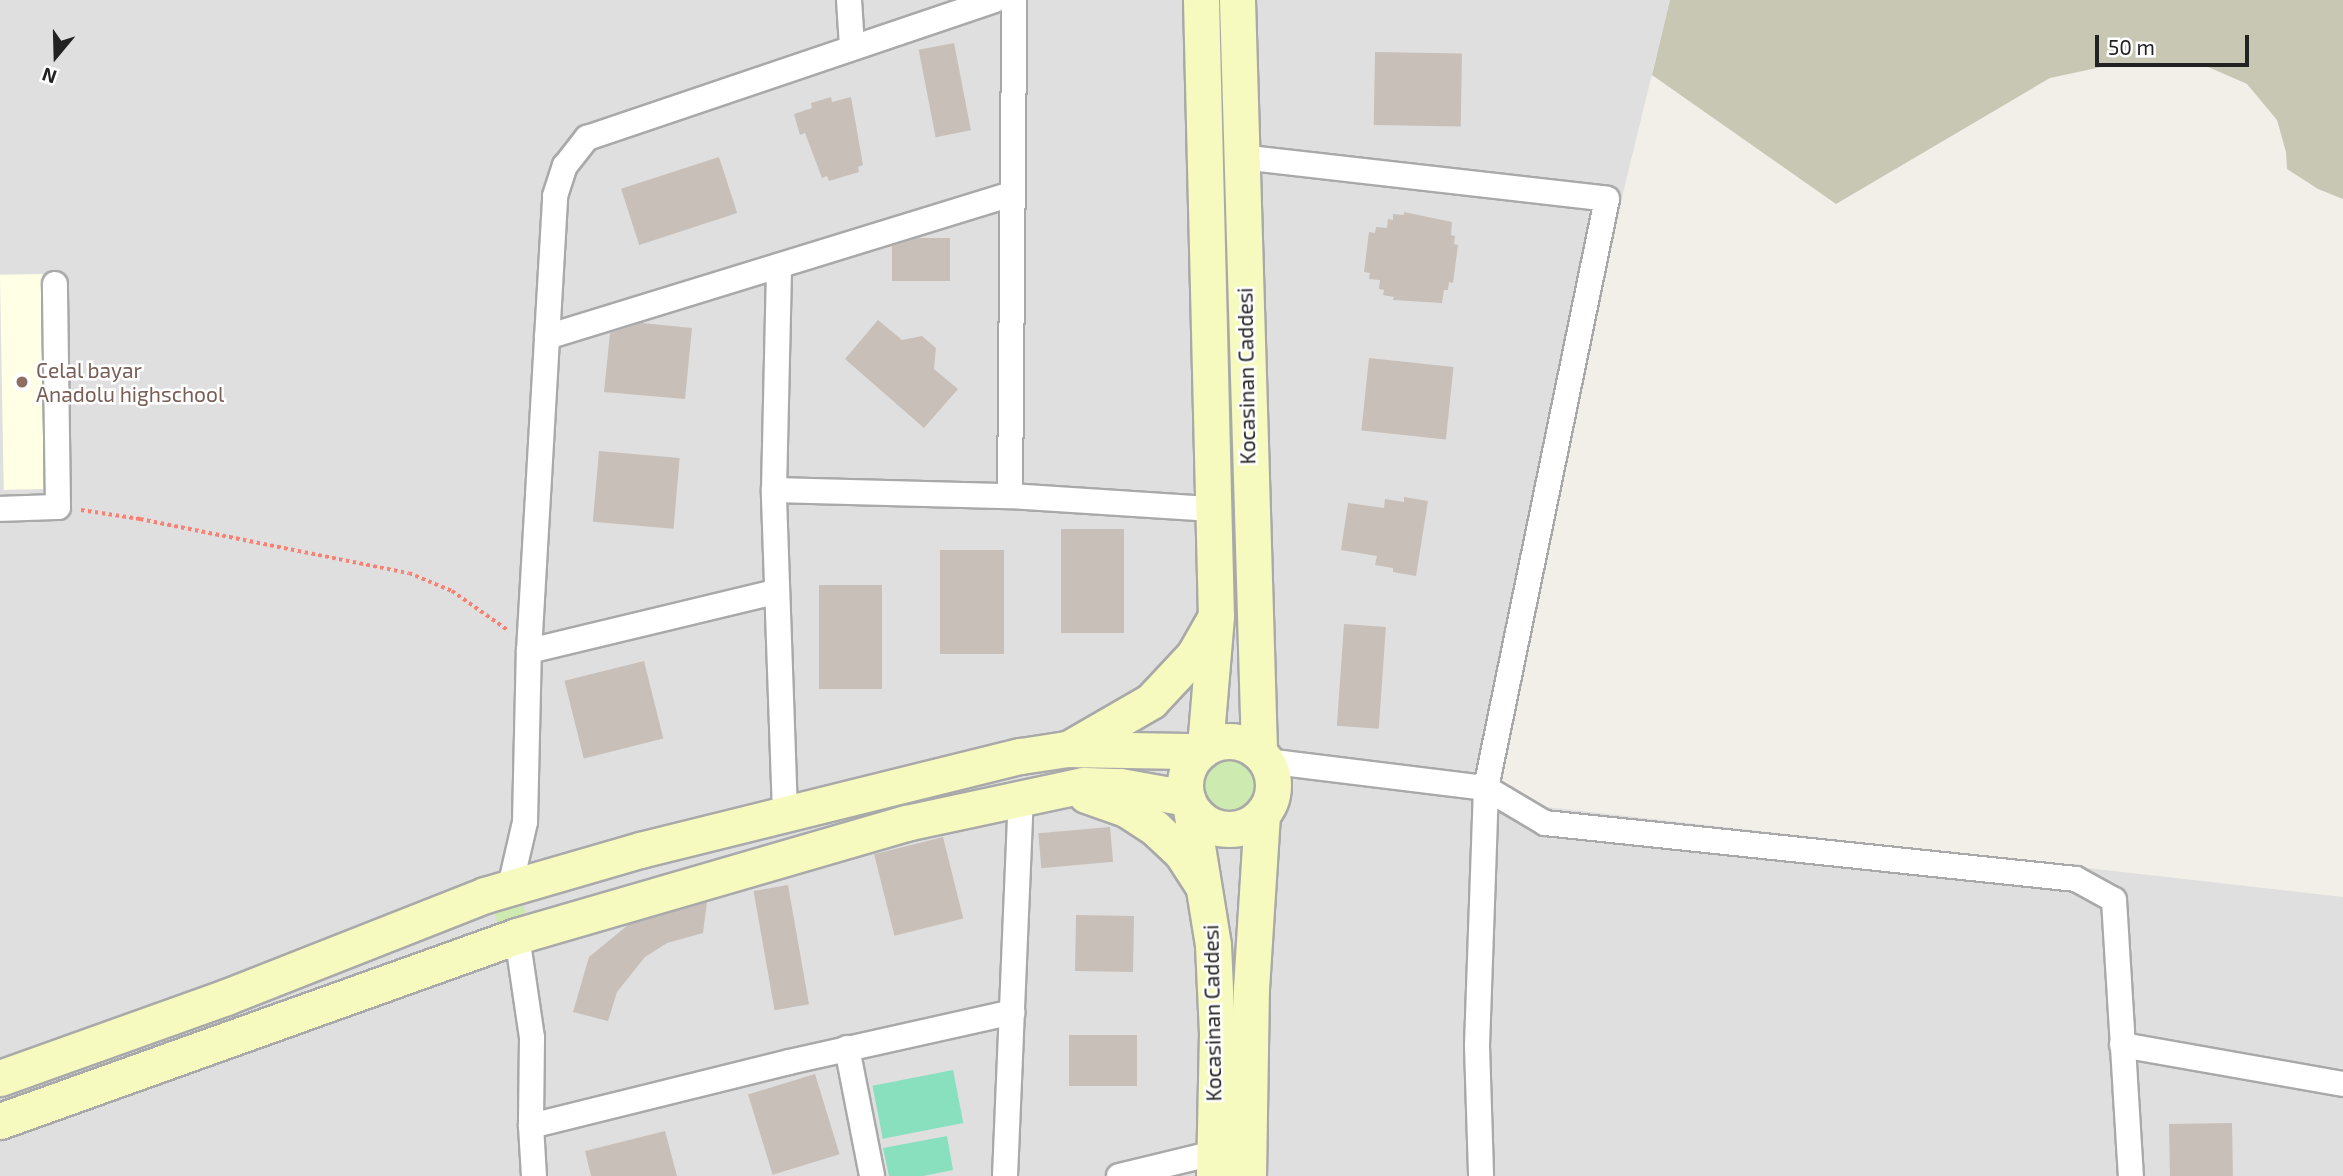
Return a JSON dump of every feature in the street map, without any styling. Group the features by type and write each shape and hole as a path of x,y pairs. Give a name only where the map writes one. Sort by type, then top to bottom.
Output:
{"main road":[{"name":"Kocasinan Caddesi","path":"1201,0 1216,617 1203,749"},
{"name":"Kocasinan Caddesi","path":"1237,0 1262,757"},
{"path":"1067,749 1152,701 1194,655 1216,617"},
{"path":"0,1078 226,997 498,891 785,813 1021,756 1067,749 1203,749 1227,741 1238,742 1262,757 1273,783 1272,794 1262,814 1242,827 1219,828 1199,817 1189,804 1185,776 1203,749"},
{"path":"0,1121 517,936 906,823 1084,785 1111,785 1189,804"},
{"path":"1059,790 1104,800 1126,809 1155,828 1186,860 1208,899"},
{"name":"Kocasinan Caddesi","path":"1189,804 1208,899 1216,989 1214,1165"},
{"name":"Kocasinan Caddesi","path":"1248,1176 1251,989 1262,814"},
{"path":"498,891 526,894 533,909 530,925 517,936"}],"street":[{"path":"849,0 852,46"},
{"path":"498,891 525,822 529,651 555,195 565,166 587,138 852,46 995,0"},
{"path":"1010,496 1014,0"},
{"path":"1241,158 1607,199 1486,788 1477,1046 1481,1176"},
{"path":"547,337 1011,194"},
{"path":"779,266 774,490 775,592 785,813"},
{"path":"0,509 58,506 55,284"},
{"path":"774,490 1010,496 1213,509"},
{"path":"529,651 775,592"},
{"path":"1262,757 1486,788 1545,823 2076,879 2113,900 2130,1176"},
{"path":"1005,1176 1021,799"},
{"path":"517,936 532,1038 531,1126 534,1176"},
{"path":"531,1126 847,1048 1012,1012"},
{"path":"2122,1045 2343,1084"},
{"path":"847,1048 872,1176"},
{"path":"1119,1176 1214,1165"}],"path":[{"path":"58,506 140,519 409,573 473,604 529,651"}],"shaded area":[{"path":"0,0 1670,0 1623,193 1494,801 2343,897 2343,1176 0,1176"},
{"path":"1670,0 2343,0 2343,199 2318,189 2287,169 2286,152 2277,120 2247,84 2206,66 2162,63 2106,66 2050,78 1836,204 1652,75"},
{"name":"Celal bayar Anadolu highschool","path":"43,274 47,489 4,490 0,275"}],"green space":[{"path":"1223,753 1235,753 1252,762 1259,773 1259,797 1252,808 1235,817 1223,817 1211,812 1202,803 1197,791 1197,779 1202,767 1211,758"},
{"path":"521,900 527,916 499,927 493,911"},
{"path":"953,1070 963,1123 883,1139 873,1086"},
{"path":"947,1136 953,1170 923,1176 889,1176 883,1148"}],"building":[{"path":"954,43 971,130 936,137 919,50"},
{"path":"1375,52 1462,54 1461,127 1374,125"},
{"path":"831,97 832,102 851,97 863,165 858,167 859,172 829,181 827,176 822,178 805,133 800,135 794,114 812,108 811,103"},
{"path":"719,157 737,213 639,245 621,189"},
{"path":"1404,212 1452,222 1451,235 1455,236 1454,244 1458,245 1453,283 1449,282 1448,290 1444,290 1442,303 1393,300 1394,297 1383,295 1384,290 1379,289 1380,280 1369,279 1370,273 1364,272 1369,232 1375,233 1376,227 1387,228 1388,219 1393,220 1393,214 1404,215"},
{"path":"918,238 950,238 950,281 892,281 892,246"},
{"path":"878,320 902,340 922,336 936,348 934,369 958,389 924,428 845,359"},
{"path":"642,323 692,328 685,399 604,392 610,333"},
{"path":"1369,358 1454,367 1446,439 1361,431"},
{"path":"599,451 680,458 674,529 593,522"},
{"path":"1404,497 1428,501 1416,576 1375,565 1377,556 1341,550 1348,503 1384,508 1385,499 1404,502"},
{"path":"1061,529 1124,529 1124,633 1061,633"},
{"path":"940,550 1004,550 1004,654 940,654"},
{"path":"819,585 882,585 882,689 819,689"},
{"path":"1344,624 1386,627 1379,729 1337,726"},
{"path":"644,661 663,739 584,758 564,681"},
{"path":"1110,827 1113,862 1041,868 1038,833"},
{"path":"943,837 963,919 894,936 874,854"},
{"path":"788,885 809,1004 775,1010 754,891"},
{"path":"707,902 703,933 667,943 645,957 617,992 608,1021 573,1012 589,957 628,925"},
{"path":"1076,915 1134,916 1133,972 1075,971"},
{"path":"1069,1035 1137,1035 1137,1086 1069,1086"},
{"path":"815,1074 840,1154 773,1175 748,1094"},
{"path":"2232,1123 2233,1176 2170,1176 2169,1124"},
{"path":"665,1131 677,1176 591,1176 585,1151"}],"place":[{"name":"Celal bayar Anadolu highschool","path":"22,382"}]}
